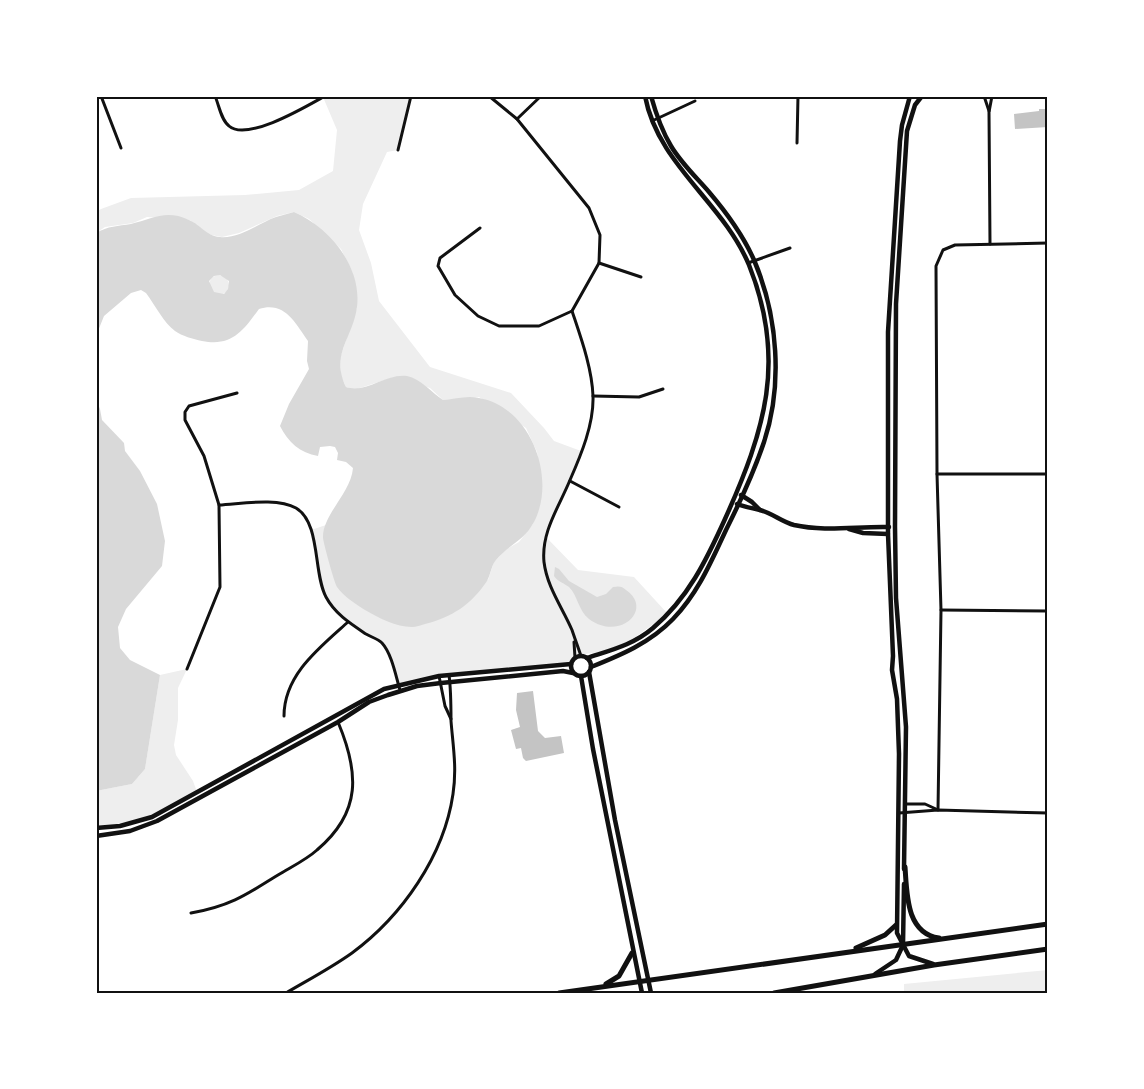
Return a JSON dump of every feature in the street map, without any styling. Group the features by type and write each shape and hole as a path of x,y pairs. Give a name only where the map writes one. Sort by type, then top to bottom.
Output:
{"main road":[{"path":"904,867 910,911 915,924 928,935 947,939"},
{"path":"559,993 1048,924"},
{"path":"843,953 868,944 890,932 896,925"},
{"path":"774,993 934,965 1048,949"},
{"path":"602,987 619,976 633,953"}],"street":[{"path":"101,96 121,148"},
{"path":"215,96 228,126 242,130 276,121 325,96"},
{"path":"398,150 411,96"},
{"path":"480,228 440,258 438,266 455,295 478,316 499,326 539,326 572,311 599,262 600,235 589,208 517,119 489,96"},
{"path":"517,119 541,96"},
{"path":"645,96 652,121 668,153 716,210 751,262"},
{"path":"581,676 649,639 673,618 704,579 764,441 775,378 775,353 765,293 732,222 672,148 658,119 651,96"},
{"path":"797,143 798,96"},
{"path":"873,976 896,960 903,945 906,813 903,804 897,699 892,670 888,534 888,332 900,141 910,96"},
{"path":"922,96 911,116 906,141 896,304 896,598 906,727 903,804 899,813 896,925 897,933 911,958 934,965"},
{"path":"984,96 989,112"},
{"path":"990,244 989,112 992,96"},
{"path":"652,121 696,101"},
{"path":"938,810 941,610 937,474 936,266 943,250 955,245 1048,243"},
{"path":"751,262 790,248"},
{"path":"599,262 641,277"},
{"path":"572,311 584,347 593,396 591,415 586,439 545,536 544,562 551,588 590,670 615,820 651,993"},
{"path":"593,396 639,398 663,389"},
{"path":"187,669 219,587 219,505 204,456 184,420 185,411 189,406 237,393"},
{"path":"937,474 1048,474"},
{"path":"570,481 619,507"},
{"path":"740,494 760,510"},
{"path":"219,505 281,502 297,509 308,522 320,581 326,597 335,611 348,622 381,642 387,651 400,690"},
{"path":"736,504 760,510 794,525 847,528 895,527"},
{"path":"575,658 627,645 652,628 672,609 683,598 702,570 736,504"},
{"path":"847,528 862,532 895,534"},
{"path":"941,610 1048,611"},
{"path":"284,716 284,700 291,684 311,655 348,622"},
{"path":"573,673 571,664 575,658 574,638"},
{"path":"96,828 120,826 152,817 368,696 399,684 439,676 571,664"},
{"path":"536,667 536,674"},
{"path":"96,836 130,831 157,821 338,722 369,702 400,690 441,683 563,671 581,676"},
{"path":"285,993 351,953 380,930 424,872 436,850 446,824 453,795 455,749 449,675"},
{"path":"439,676 445,706 451,720"},
{"path":"581,676 593,749 642,993"},
{"path":"192,913 225,906 240,898 316,851 334,833 346,814 354,781 351,756 334,715"},
{"path":"593,749 603,747"},
{"path":"903,804 925,804 938,810"},
{"path":"899,813 938,810 1048,813"}],"shaded area":[{"path":"411,96 398,150 387,152 363,204 359,230 371,263 379,301 430,367 511,393 554,441 581,451 545,536 578,570 634,577 667,613 615,649 585,654 571,664 449,675 399,684 387,651 381,642 348,622 326,597 320,581 311,530 326,525 323,538 488,580 494,562 505,550 519,542 533,524 542,483 537,452 526,428 479,397 443,400 430,388 394,377 354,390 346,387 341,376 340,358 357,308 352,271 341,249 309,219 294,212 222,237 206,234 190,220 147,217 133,223 105,227 96,233 96,212 131,198 245,195 299,190 333,171 337,130 323,97"},
{"path":"294,212 319,227 331,238 348,263 354,277 357,307 341,355 340,365 346,387 361,388 391,377 407,376 422,383 443,400 479,398 497,404 513,415 535,447 542,485 540,504 534,522 526,534 496,560 487,581 474,597 452,614 435,621 414,627 394,624 365,610 346,597 337,587 323,538 324,529 347,486 353,468 346,462 337,460 338,453 335,447 320,447 318,456 300,449 291,442 280,426 289,404 309,369 308,341 288,315 276,308 259,309 236,336 221,342 202,341 184,336 171,328 146,293 141,290 131,293 104,316 96,336 96,233 159,216 173,215 193,222 211,235 227,237","holes":["220,275 229,281 228,289 224,294 214,292 209,281 214,276"]},
{"path":"219,275 226,278 229,285 226,292 219,295 212,292 209,285 212,278"},
{"path":"96,400 102,420 124,443 125,451 140,471 157,504 165,541 162,566 126,609 118,627 120,648 130,660 160,675 145,769 132,784 96,791"},
{"path":"555,567 569,581 597,597 606,594 613,587 623,588 634,598 635,614 622,625 612,627 589,619 569,587 554,576"},
{"path":"187,669 178,688 178,720 174,745 176,755 193,781 197,792 152,817 96,828 96,791 132,784 145,769 160,675"},
{"path":"1048,970 1048,993 904,993 904,984"}],"building":[{"path":"1039,109 1048,109 1048,127 1015,129 1014,114 1039,111"},
{"path":"533,691 538,731 545,738 561,736 564,753 526,761 521,748 516,749 511,730 520,727 516,710 517,693"}]}
